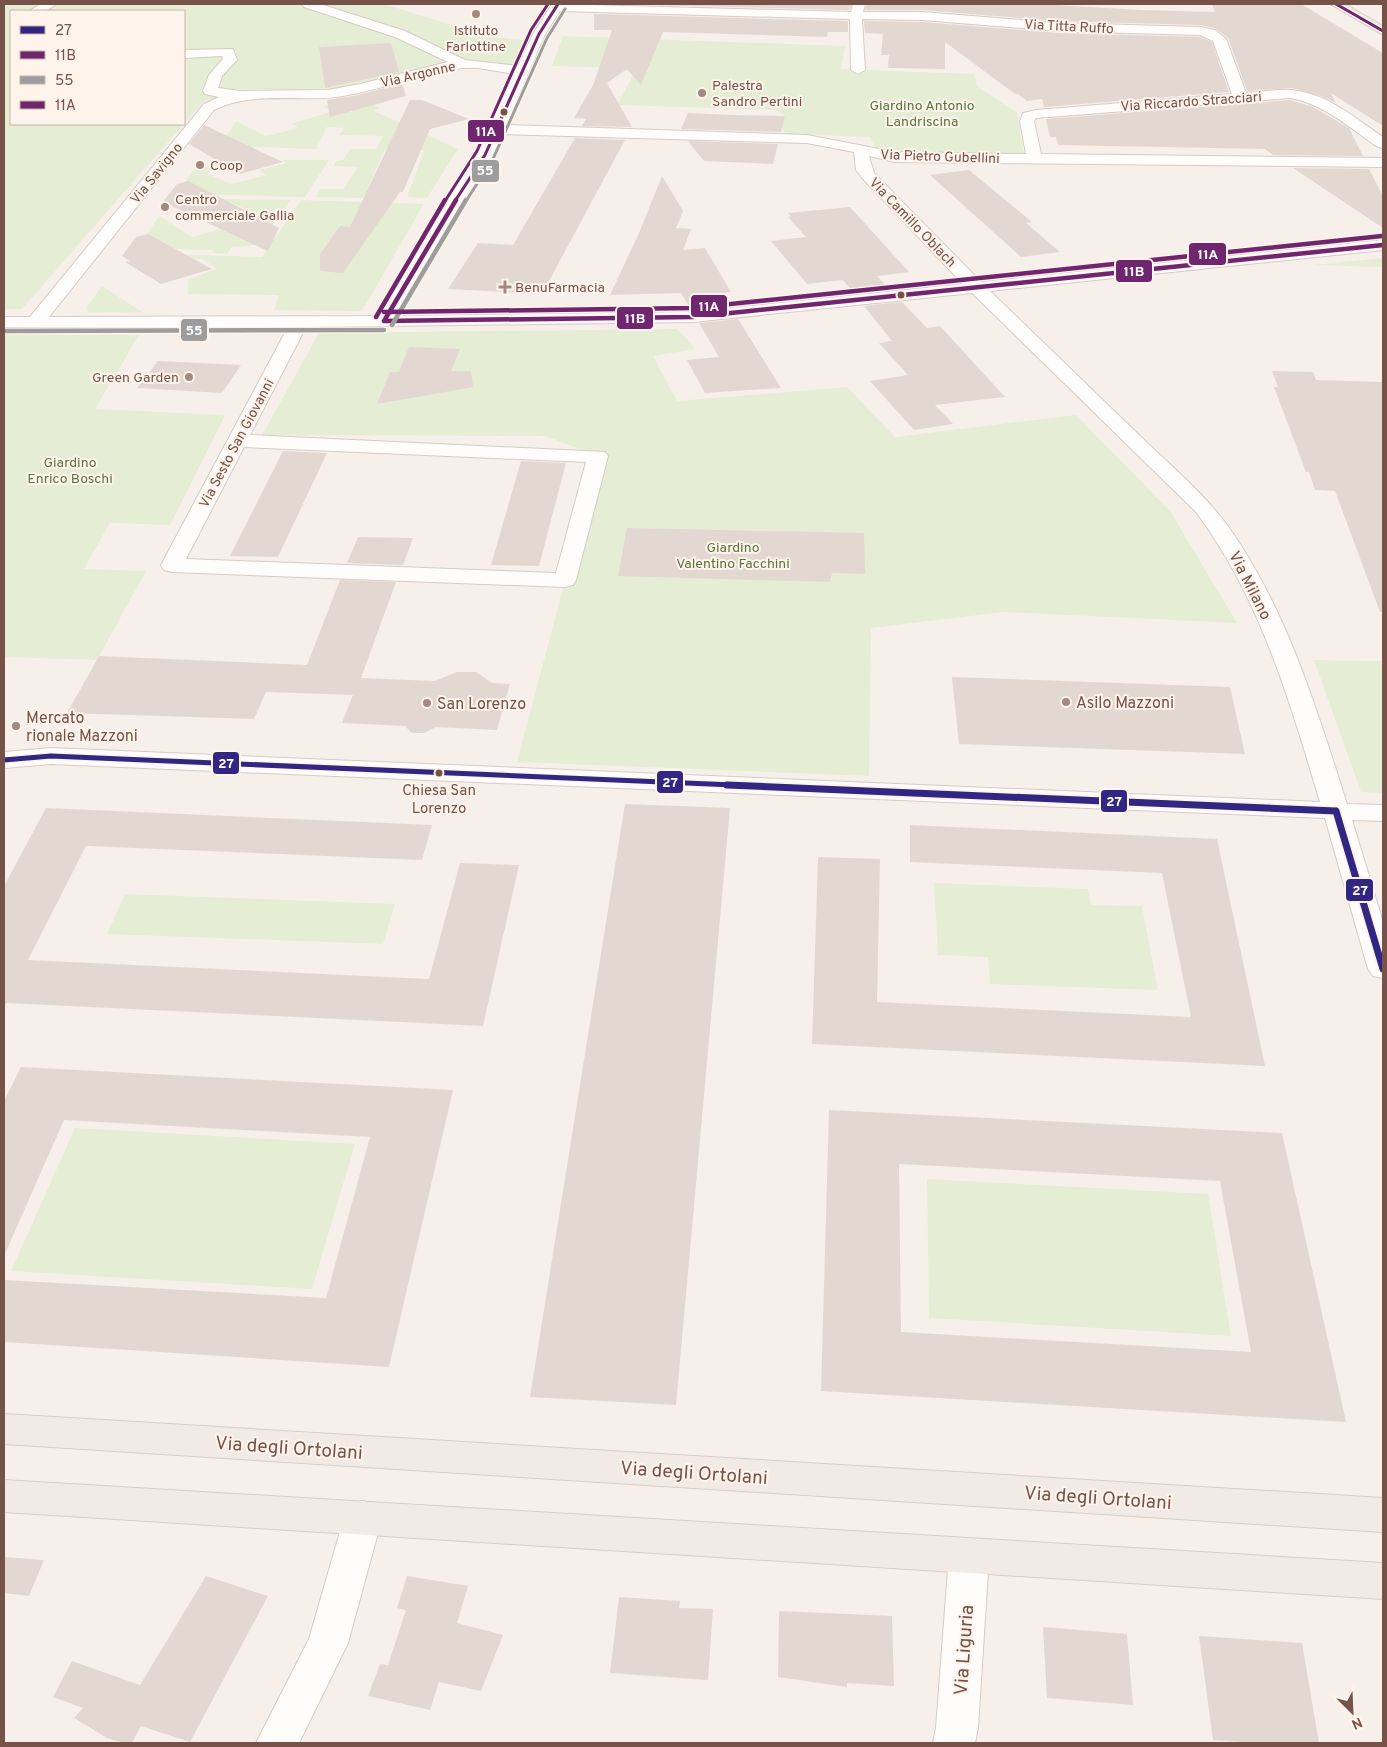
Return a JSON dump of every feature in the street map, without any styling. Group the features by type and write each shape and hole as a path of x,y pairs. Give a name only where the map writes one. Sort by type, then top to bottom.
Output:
{"main road":[{"path":"1336,4 1383,31"},
{"path":"1358,4 1383,18"},
{"name":"Via degli Ortolani","path":"4,1429 1383,1515"},
{"path":"4,1496 1383,1581"}],"street":[{"path":"37,10 51,4"},
{"path":"308,4 400,34 463,64"},
{"path":"384,321 448,212 485,155 498,130 539,34 556,5"},
{"name":"Via Titta Ruffo","path":"556,5 797,15 858,9 1066,27 1200,31 1210,34 1219,40 1240,97"},
{"path":"858,9 858,70"},
{"path":"185,54 228,52 230,60 216,74 210,91 237,95"},
{"name":"Via Argonne","path":"314,95 340,93 463,64 524,71"},
{"path":"200,71 216,74"},
{"name":"Via Savigno","path":"36,322 209,107 218,101 237,95 255,93 314,95"},
{"name":"Via Riccardo Stracciari","path":"1034,158 1027,121 1028,116 1036,114 1290,94 1307,97 1325,104 1383,144"},
{"name":"Via Pietro Gubellini","path":"498,130 808,139 895,157 1383,163"},
{"name":"Via Camillo Oblach","path":"861,150 864,170 868,176 978,288"},
{"path":"4,322 384,321 693,317 1383,245"},
{"path":"1289,255 1310,272"},
{"name":"Via Milano","path":"978,288 1203,508 1221,530 1278,638 1336,811 1383,969"},
{"name":"Via Sesto San Giovanni","path":"238,441 598,456 565,580 172,565 300,321"},
{"path":"4,760 24,757 61,757 1383,813"},
{"path":"277,1743 328,1643 363,1518"},
{"name":"Via Liguria","path":"954,1743 958,1728 969,1556"}],"green space":[{"path":"4,4 384,4 490,37 523,40 514,65 469,60 323,90 242,89 204,101 185,123 185,10 10,10 10,125 183,125 22,309 4,309"},
{"name":"Giardino Antonio Landriscina","path":"563,36 845,46 841,69 975,74 977,86 1017,113 1024,155 894,153 876,149 870,137 785,134 782,127 785,116 775,110 618,105 613,102 619,102 635,71 625,71 625,68 552,66"},
{"path":"358,98 380,108 374,111 458,149 427,198 407,197 424,150 385,149 367,190 370,197 316,197 320,189 343,189 358,167 334,166 336,161 343,160 350,149 376,149 383,136 339,135 344,128 327,127 316,149 221,146 236,121 266,136 295,129 298,127 291,124 333,111 323,107"},
{"path":"284,160 329,160 305,197 181,194 182,186 198,164 210,168 208,174 231,184 266,175 259,170 287,163"},
{"path":"206,199 290,200 260,245 232,247 227,254 212,253 213,250 138,248 159,216 192,237 232,226 225,221 252,213 231,202 217,206"},
{"path":"301,200 424,204 362,311 274,310 279,295 188,294 188,279 217,269 203,259 176,258 167,254 262,257"},
{"path":"1383,258 1383,267 1312,265"},
{"path":"102,286 144,313 88,312 86,308"},
{"name":"Giardino Valentino Facchini","path":"677,329 696,349 653,356 677,401 847,387 895,437 1076,415 1170,511 1237,623 1004,612 871,628 869,776 517,762 598,456 545,436 262,435 319,333"},
{"name":"Giardino Enrico Boschi","path":"4,334 139,335 95,409 225,415 170,525 110,523 84,569 146,571 97,660 4,657"},
{"path":"1314,660 1383,661 1383,793 1361,792"},
{"path":"934,883 1088,889 1091,905 1142,906 1158,990 990,984 988,957 938,955"},
{"path":"125,894 395,904 383,944 107,934"},
{"path":"75,1128 355,1144 312,1289 11,1271"},
{"path":"927,1179 1208,1194 1231,1336 929,1318"}],"building":[{"path":"613,4 851,4 850,10"},
{"path":"867,4 1036,4 1215,12 1212,4 1301,4 1383,53 1383,126 1331,93 1336,103 1318,95 1292,88 1247,91 1228,38 1215,28 1200,25 1058,21 922,10 865,10"},
{"path":"594,14 848,21 848,32 828,32 827,37 663,32 641,85 627,69 607,83 632,127 582,126 586,119 574,118 593,85 612,30 594,30"},
{"path":"864,21 922,22 1058,33 1200,37 1212,42 1229,92 1044,107 1042,99 1027,101 1018,94 1015,94 945,42 945,69 888,68 889,55 881,55 883,34 865,33"},
{"path":"391,43 399,72 325,88 319,47"},
{"path":"402,83 406,96 330,117 327,100 359,95"},
{"path":"410,100 422,100 469,119 430,129 403,192 400,192 343,273 320,271 320,254 340,226 350,227"},
{"path":"1290,100 1313,107 1349,128 1363,156 1273,155 1265,149 1058,145 1056,137 1050,137 1046,119"},
{"path":"688,113 785,116 781,132 681,129"},
{"path":"204,125 283,162 240,174 189,144"},
{"path":"575,138 625,140 542,294 448,289 478,243 513,245"},
{"path":"688,141 778,144 773,164 704,161"},
{"path":"1293,168 1369,169 1383,196 1383,228"},
{"path":"969,170 1032,222 1026,223 1060,252 1021,257 930,175"},
{"path":"662,176 683,211 676,228 691,229 683,250 705,248 731,292 722,293 731,306 691,310 681,293 610,295 639,233"},
{"path":"188,181 279,228 268,251 163,202 177,184"},
{"path":"850,207 909,272 877,276 890,290 854,293 843,280 807,284 771,241 806,237 788,217 791,216 788,213"},
{"path":"148,234 212,269 161,284 125,262 130,261 122,256 136,237"},
{"path":"902,302 927,328 940,326 1005,397 935,405 953,424 914,430 870,381 908,375 879,343 892,341 864,306"},
{"path":"738,319 781,388 705,393 687,360 719,357 699,323"},
{"path":"409,347 460,349 451,371 471,371 473,387 377,404 390,372 399,372"},
{"name":"Green Garden","path":"158,361 241,365 222,393 137,388"},
{"path":"1272,371 1313,372 1316,380 1383,382 1383,612 1380,612 1335,491 1315,490 1309,472 1306,472 1274,387 1278,387"},
{"path":"283,451 327,453 278,557 230,556"},
{"path":"521,461 566,463 539,566 491,565"},
{"path":"627,528 864,533 865,574 832,573 830,582 618,576"},
{"path":"358,537 413,538 403,565 347,563"},
{"path":"340,580 396,582 361,678 435,681 457,672 476,672 492,683 510,684 497,730 436,727 424,733 412,733 405,726 342,723 353,695 266,692 254,719 67,713 99,656 307,665"},
{"path":"952,677 1230,687 1245,754 959,744"},
{"path":"625,804 730,808 676,1405 530,1397"},
{"path":"46,808 432,825 422,860 86,846 28,960 429,979 460,863 519,865 483,1026 6,1003 4,1009 4,886"},
{"path":"910,825 1217,839 1265,1066 812,1044 818,857 880,859 877,1002 1191,1017 1162,873 910,862"},
{"path":"21,1067 453,1090 389,1367 4,1342 4,1280 326,1298 370,1137 64,1120 4,1256 4,1101"},
{"path":"829,1110 1282,1133 1346,1422 821,1391","holes":["899,1164 1220,1181 1251,1352 901,1332"]},
{"path":"4,1557 44,1560 29,1596 4,1593"},
{"path":"206,1576 268,1596 190,1742 141,1726 132,1743 124,1743 107,1738 74,1718 83,1708 53,1697 72,1661 140,1685"},
{"path":"407,1576 468,1586 457,1623 503,1635 481,1691 439,1682 430,1710 368,1696 380,1664 388,1665 406,1610 397,1608"},
{"path":"619,1597 680,1601 679,1608 713,1609 708,1680 610,1673"},
{"path":"779,1611 892,1616 894,1686 847,1683 847,1687 778,1677"},
{"path":"1043,1627 1127,1634 1133,1705 1047,1698"},
{"path":"1199,1636 1302,1643 1319,1743 1254,1743 1213,1740"}],"transit line":[{"name":"11A","path":"376,317 440,208 477,151 531,30 548,4"},
{"name":"11B","path":"384,321 448,212 485,155 539,34 558,4"},
{"name":"11B","path":"1336,4 1383,31"},
{"name":"55","path":"392,325 455,217 493,159 547,38 565,9"},
{"name":"11A","path":"384,312 692,308 1382,236"},
{"name":"11B","path":"384,321 693,317 1383,245"},
{"name":"55","path":"4,331 384,330"},
{"name":"27","path":"4,760 51,756 1336,811"},
{"name":"27","path":"1336,811 1383,969"}],"place":[{"name":"Istituto Farlottine","path":"476,14"},
{"name":"Palestra Sandro Pertini","path":"702,93"},
{"name":"Coop","path":"200,165"},
{"name":"Centro commerciale Gallia","path":"165,207"},
{"name":"BenuFarmacia","path":"505,287"},
{"name":"Green Garden","path":"189,377"},
{"name":"Asilo Mazzoni","path":"1066,702"},
{"name":"San Lorenzo","path":"427,703"},
{"name":"Mercato rionale Mazzoni","path":"16,726"},
{"name":"Chiesa San Lorenzo","path":"439,773"}]}
